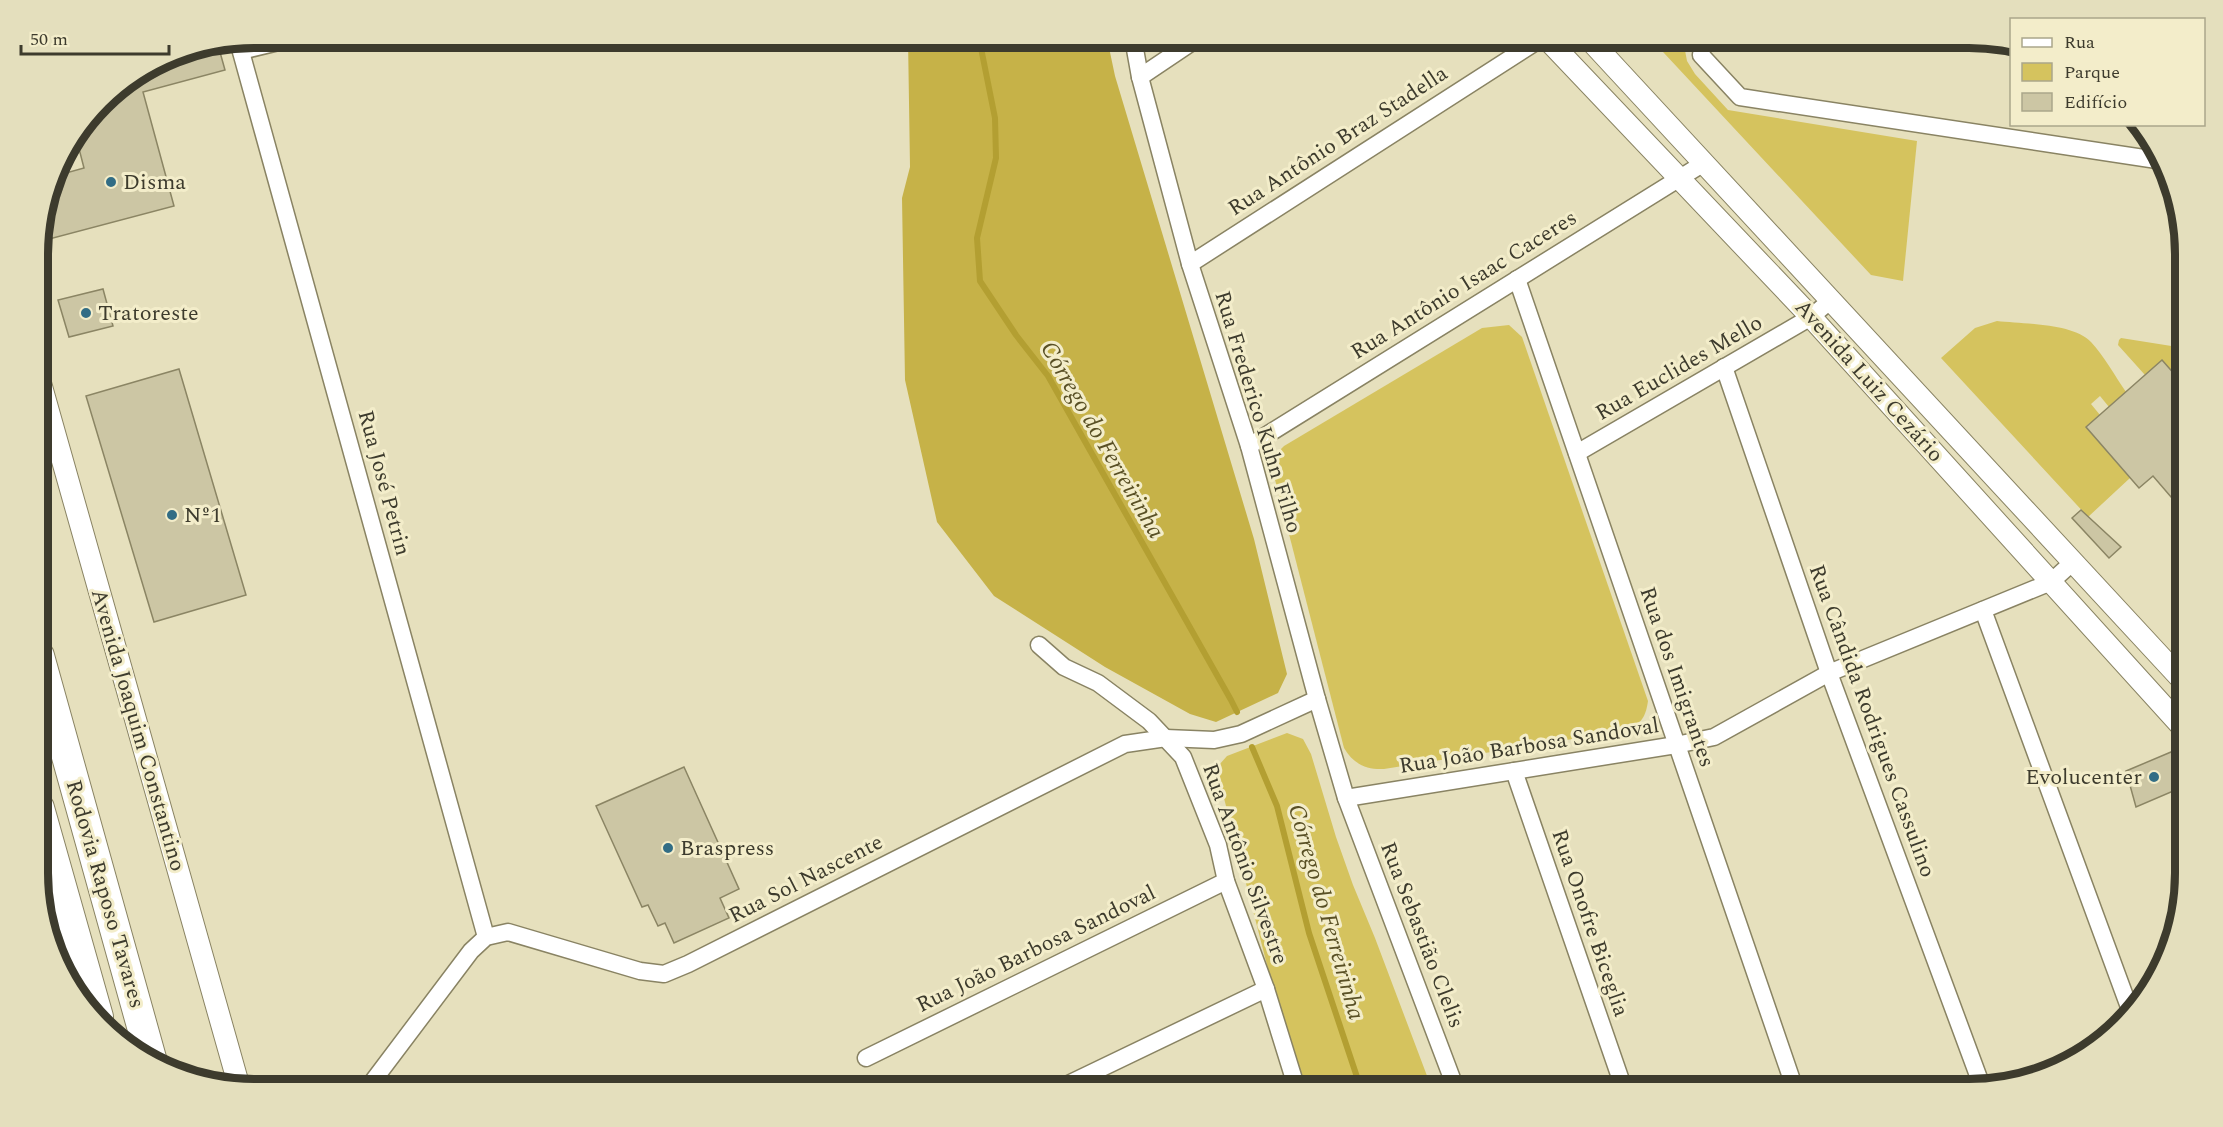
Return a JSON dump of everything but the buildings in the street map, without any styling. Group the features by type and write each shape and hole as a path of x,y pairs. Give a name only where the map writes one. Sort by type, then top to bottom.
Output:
{"highway":[{"name":"Rodovia Raposo Tavares","path":"48,688 148,1049"},
{"name":"Rodovia Raposo Tavares","path":"48,840 94,1002"}],"street":[{"name":"Rua José Petrin","path":"240,48 486,937"},
{"name":"Rua Frederico Kuhn Filho","path":"1135,48 1140,77 1190,264 1249,446 1346,798"},
{"path":"1140,77 1183,48"},
{"name":"Rua Antônio Braz Stadella","path":"1190,264 1526,48"},
{"name":"Avenida Luiz Cezário","path":"1556,48 1811,317 2175,719"},
{"name":"Avenida Luiz Cezário","path":"1597,48 2175,671"},
{"path":"1702,48 1701,55 1740,97 2151,159"},
{"name":"Rua Antônio Isaac Caceres","path":"1249,446 1704,163"},
{"name":"Rua dos Imigrantes","path":"1517,279 1792,1079"},
{"name":"Rua Euclides Mello","path":"1577,453 1811,317 1831,300"},
{"name":"Rua Cândida Rodrigues Cassulino","path":"1724,368 1829,673 1979,1079"},
{"name":"Avenida Joaquim Constantino","path":"48,409 237,1078"},
{"name":"Rua João Barbosa Sandoval","path":"1346,798 1714,737 1829,673 2051,582 2073,562"},
{"path":"1983,610 2128,1004"},
{"name":"Rua Antônio Silvestre","path":"1039,645 1064,667 1098,683 1149,721 1182,757 1218,845 1226,881 1266,989 1294,1079"},
{"name":"Rua Sol Nascente","path":"486,937 508,932 640,971 664,974 1125,744 1166,738 1214,740 1241,734 1317,699"},
{"name":"Rua Onofre Biceglia","path":"1514,771 1621,1079"},
{"name":"Rua Sebastião Clelis","path":"1346,798 1452,1079"},
{"name":"Rua João Barbosa Sandoval","path":"866,1058 1226,881"},
{"path":"375,1079 471,951 486,937"},
{"path":"1079,1079 1266,989"}],"green space":[{"path":"1659,48 1685,48 1687,61 1695,74 1728,110 1917,141 1903,281 1871,275"},
{"path":"1997,321 2060,328 2083,336 2100,353 2126,392 2109,407 2100,396 2091,404 2100,415 2086,427 2130,478 2088,517 1941,358 1975,328"},
{"path":"1509,325 1522,337 1648,701 1644,717 1623,731 1384,769 1366,767 1356,762 1344,748 1272,468 1277,453 1284,446 1482,328"},
{"path":"2121,338 2175,347 2175,375 2163,361 2145,375 2118,345"},
{"path":"1287,733 1303,739 1311,754 1353,885 1428,1079 1296,1079 1218,775 1219,765 1227,756"}],"shaded area":[{"path":"908,48 1109,48 1115,76 1254,539 1287,674 1278,693 1216,722 1190,714 1105,667 994,596 937,522 905,380 902,198 910,167"}],"waterway":[{"name":"Córrego do Ferreirinha","path":"981,48 995,118 996,158 977,238 980,281 1016,335 1048,376 1237,712"},
{"name":"Córrego do Ferreirinha","path":"1252,747 1277,806 1309,933 1358,1079"}],"place":[{"name":"Disma","path":"111,182"},
{"name":"Tratoreste","path":"86,313"},
{"name":"Nº1","path":"172,515"},
{"name":"Evolucenter","path":"2154,777"},
{"name":"Braspress","path":"668,848"}]}
